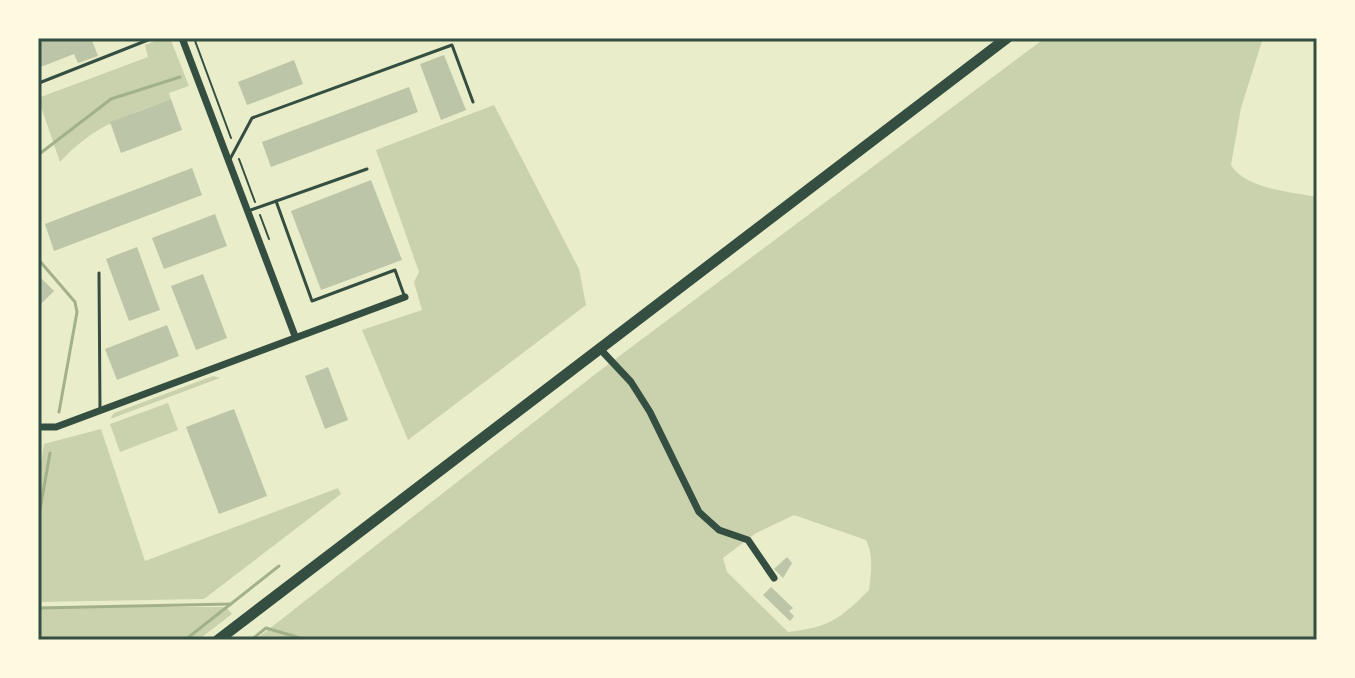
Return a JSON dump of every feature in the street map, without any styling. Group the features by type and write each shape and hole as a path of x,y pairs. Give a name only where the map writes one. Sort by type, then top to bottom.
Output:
{"highway":[{"path":"218,640 1007,38"}],"street":[{"path":"182,38 295,336"},
{"path":"38,427 56,427 405,297"},
{"path":"601,350 631,382 650,412 699,512 719,530 736,533 748,540 774,578"}],"lane":[{"path":"39,83 153,38"},
{"path":"229,161 252,118 452,45 473,102"},
{"path":"248,211 367,169"},
{"path":"276,201 312,301 395,270 405,297"},
{"path":"99,273 100,410"}],"path":[{"path":"194,38 273,249"}],"green space":[{"path":"170,38 189,86 169,93 171,99 98,130 60,162 38,98 148,57 145,45"},
{"path":"1045,38 1263,38 1241,108 1231,165 1238,173 1258,184 1317,197 1317,640 255,640 598,372","holes":["794,515 866,540 871,558 869,590 833,620 788,632 727,572 723,558 756,533"]},
{"path":"494,105 579,269 586,305 408,440 362,330 422,310 414,282 419,272 376,150"},
{"path":"213,376 220,378 110,419 114,413"},
{"path":"168,403 178,430 120,452 110,424"},
{"path":"101,429 145,561 338,488 341,494 204,599 38,602 38,481 44,444"},
{"path":"38,607 226,607 232,614 198,640 38,640"}],"building":[{"path":"38,38 91,38 98,56 78,63 74,54 38,68"},
{"path":"444,55 466,110 441,120 420,64"},
{"path":"294,60 303,84 247,105 238,82"},
{"path":"409,87 418,112 271,167 262,142"},
{"path":"171,99 182,130 121,153 110,122"},
{"path":"192,168 202,195 54,251 45,224"},
{"path":"371,180 402,260 321,290 291,211"},
{"path":"215,214 227,246 164,269 152,238"},
{"path":"137,247 160,310 129,321 106,259"},
{"path":"203,274 227,338 196,350 171,286"},
{"path":"38,275 54,291 38,307"},
{"path":"167,325 179,356 117,380 105,349"},
{"path":"328,367 348,420 325,429 305,376"},
{"path":"234,409 267,496 219,514 186,427"},
{"path":"787,557 792,563 783,578 774,569"},
{"path":"771,587 793,608 789,611 794,616 790,621 763,595"}],"waterway":[{"path":"38,155 111,99 180,77"},
{"path":"38,259 75,302 77,312 59,412"},
{"path":"38,521 50,453"},
{"path":"185,640 279,566"},
{"path":"38,608 231,604"},
{"path":"251,640 266,628 307,640"}]}
